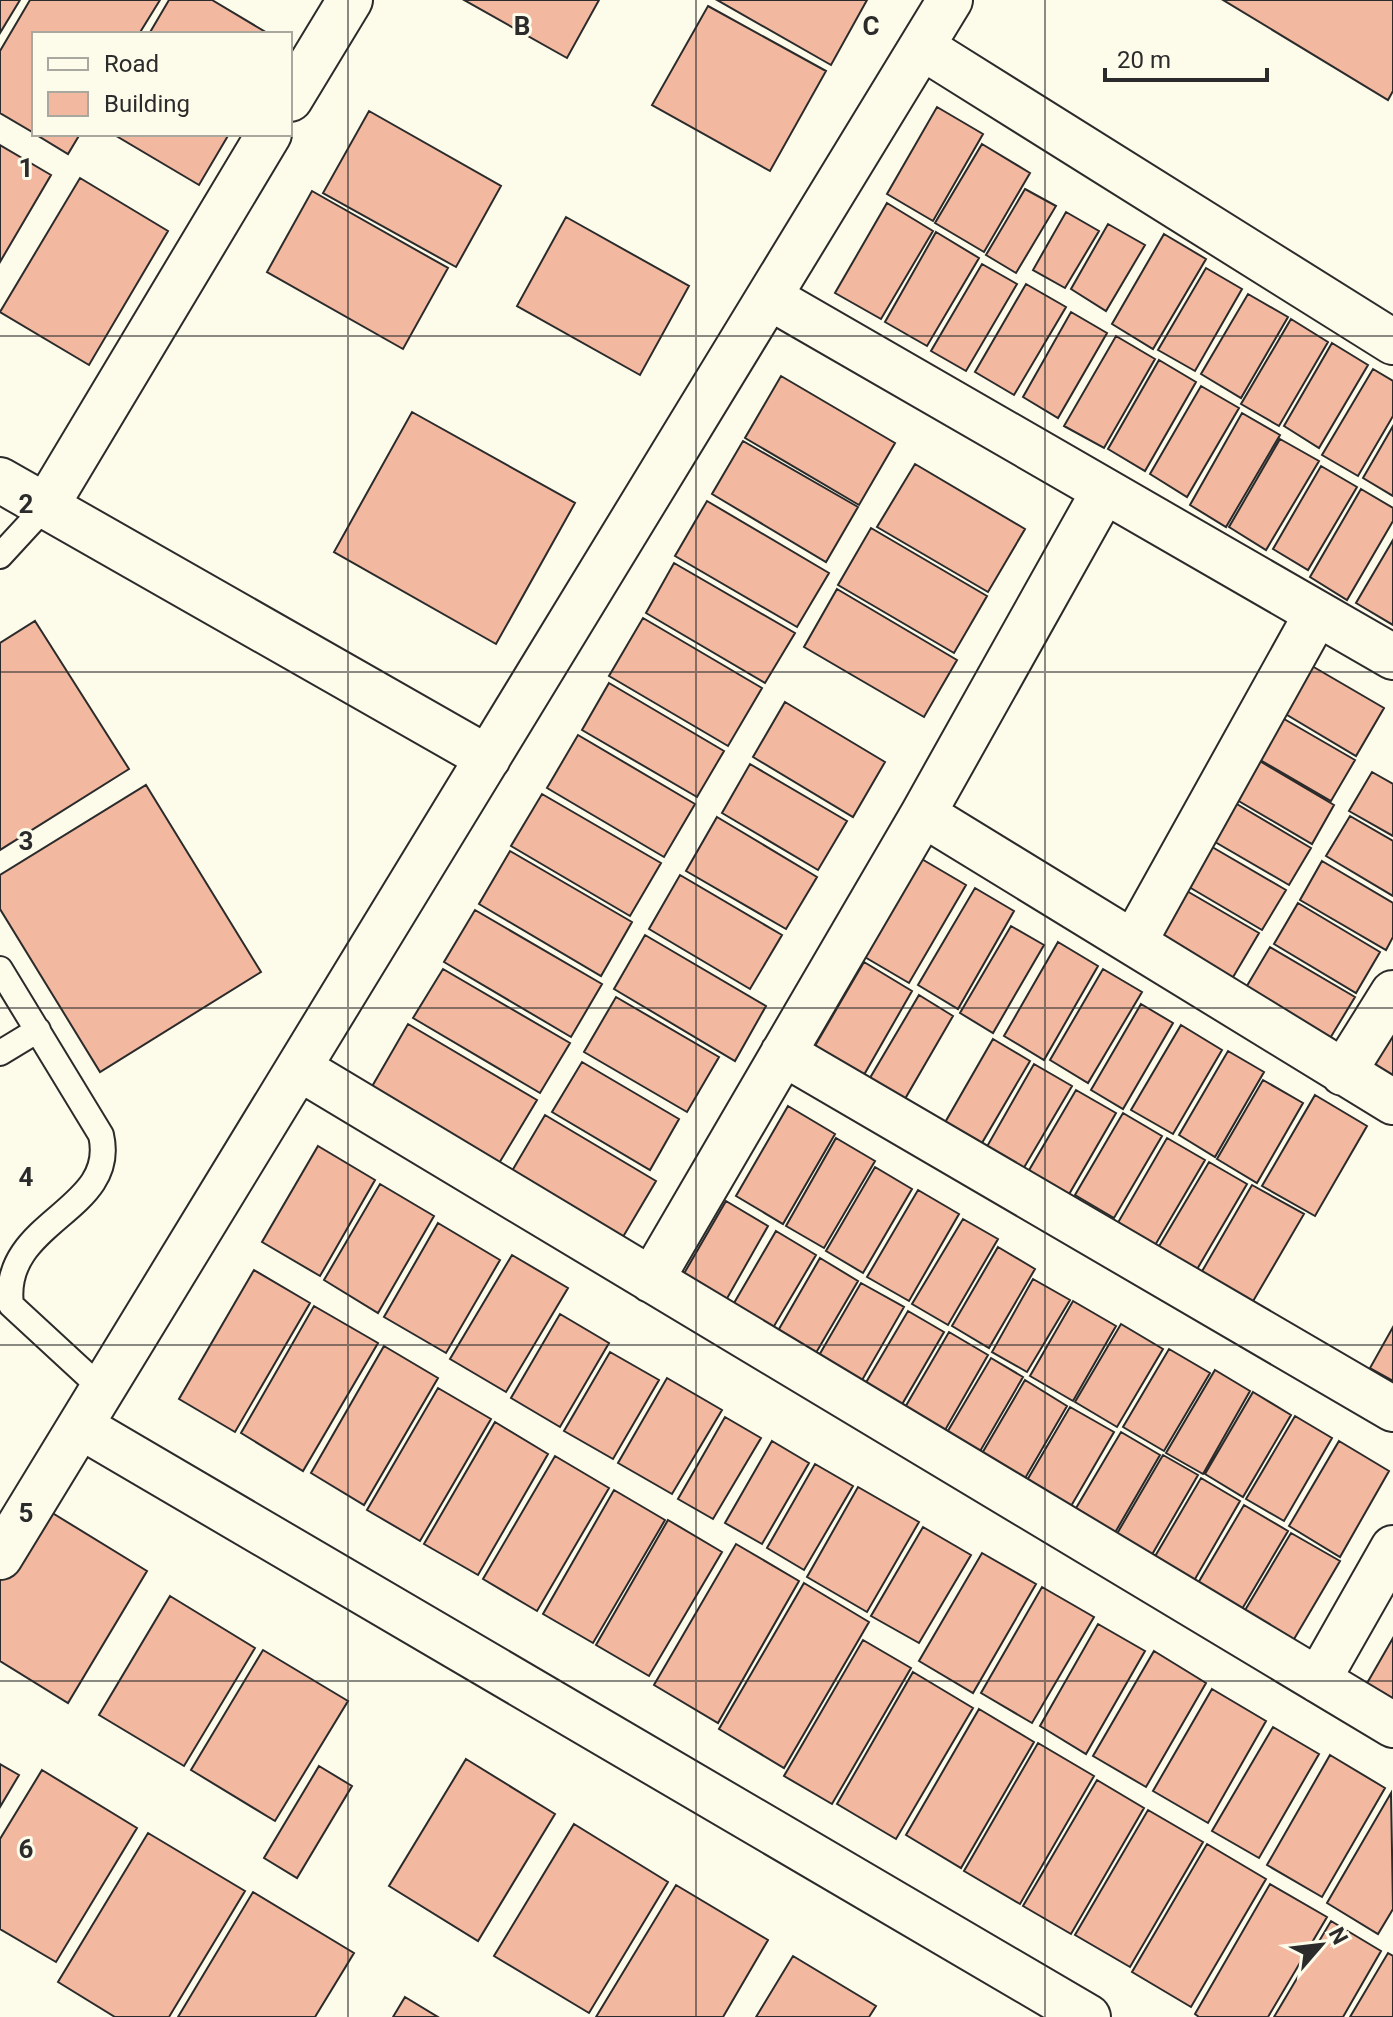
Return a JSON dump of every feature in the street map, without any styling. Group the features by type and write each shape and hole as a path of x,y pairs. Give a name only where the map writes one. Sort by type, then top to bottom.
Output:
{"street":[{"path":"292,96 350,0"},
{"path":"0,1557 950,0"},
{"path":"922,47 1391,335"},
{"path":"46,506 268,136"},
{"path":"769,297 1393,657"},
{"path":"0,480 488,758"},
{"path":"651,1280 923,814 1104,491"},
{"path":"1134,942 1316,615"},
{"path":"923,814 1393,1102"},
{"path":"1343,1073 1393,993"},
{"path":"783,1053 1393,1409"},
{"path":"299,1068 1393,1725"},
{"path":"80,1426 1088,2017"},
{"path":"1318,1680 1393,1548"}],"lane":[{"path":"0,556 46,506"},
{"path":"0,969 101,1135 105,1152 98,1172 85,1186 10,1250 2,1269 2,1287 11,1305 102,1389"},
{"path":"0,1053 38,1030"}],"building":[{"path":"0,0 20,0 0,33"},
{"path":"30,0 160,0 140,32 32,32 32,132 0,113 0,51"},
{"path":"169,0 212,0 266,32 150,32"},
{"path":"464,0 599,0 567,58"},
{"path":"717,0 867,0 831,65"},
{"path":"1223,0 1393,0 1393,91 1388,100"},
{"path":"708,6 826,71 770,171 652,105"},
{"path":"937,107 983,134 933,221 887,194"},
{"path":"369,111 501,186 456,267 323,193"},
{"path":"38,136 79,136 68,154"},
{"path":"116,136 228,136 199,185"},
{"path":"982,144 1030,173 984,252 935,223"},
{"path":"0,145 51,175 0,262"},
{"path":"80,178 168,231 89,365 0,312"},
{"path":"1025,189 1056,206 1016,273 986,255"},
{"path":"312,191 448,268 403,349 267,272"},
{"path":"887,203 933,231 881,319 835,293"},
{"path":"1066,212 1099,231 1065,288 1033,270"},
{"path":"566,217 689,286 640,375 517,306"},
{"path":"1108,224 1145,245 1106,311 1071,289"},
{"path":"936,232 979,258 927,346 885,322"},
{"path":"1164,234 1206,259 1153,349 1112,324"},
{"path":"982,264 1017,284 966,371 931,351"},
{"path":"1206,268 1242,289 1195,371 1158,350"},
{"path":"1026,284 1066,307 1014,395 975,372"},
{"path":"1248,294 1288,317 1241,398 1201,374"},
{"path":"1071,312 1107,333 1058,418 1023,397"},
{"path":"1291,319 1328,342 1279,426 1241,404"},
{"path":"1116,336 1155,359 1104,448 1064,426"},
{"path":"1332,343 1368,365 1319,448 1284,426"},
{"path":"1159,360 1196,382 1145,471 1108,449"},
{"path":"1373,369 1393,381 1393,416 1358,476 1322,455"},
{"path":"781,376 895,443 859,505 745,438"},
{"path":"1201,386 1239,408 1187,497 1150,474"},
{"path":"412,412 575,503 496,644 334,552"},
{"path":"1242,413 1280,435 1226,527 1190,505"},
{"path":"1393,426 1393,496 1363,478"},
{"path":"1280,439 1319,461 1266,550 1229,527"},
{"path":"743,441 858,507 826,562 712,494"},
{"path":"915,464 1025,529 988,592 877,527"},
{"path":"1321,466 1357,487 1308,570 1273,549"},
{"path":"1361,489 1393,508 1393,521 1347,600 1310,577"},
{"path":"707,501 829,573 797,627 675,556"},
{"path":"871,528 987,596 954,653 838,585"},
{"path":"1393,540 1393,625 1356,603"},
{"path":"674,563 795,633 765,683 646,613"},
{"path":"837,589 957,660 924,717 804,647"},
{"path":"643,618 762,688 728,746 609,676"},
{"path":"35,621 129,769 0,850 0,643"},
{"path":"1300,659 1384,708 1356,756 1272,706"},
{"path":"609,683 724,751 697,797 582,730"},
{"path":"785,702 885,762 853,817 753,757"},
{"path":"1272,712 1355,760 1331,801 1248,753"},
{"path":"578,735 695,804 664,857 547,788"},
{"path":"1248,754 1334,805 1312,844 1225,793"},
{"path":"750,764 847,821 818,870 722,813"},
{"path":"1372,772 1393,784 1393,836 1349,811"},
{"path":"146,785 261,972 100,1072 0,909 0,875"},
{"path":"542,794 661,863 630,916 511,846"},
{"path":"1225,797 1311,848 1289,885 1203,835"},
{"path":"1350,816 1393,841 1393,896 1326,856"},
{"path":"717,817 817,877 786,929 686,871"},
{"path":"1207,844 1286,890 1262,930 1184,884"},
{"path":"510,851 632,922 601,976 479,904"},
{"path":"920,858 966,885 909,983 863,956"},
{"path":"1322,861 1393,903 1393,937 1386,950 1300,900"},
{"path":"680,875 782,935 750,989 649,929"},
{"path":"1180,887 1259,933 1229,984 1150,939"},
{"path":"975,888 1014,911 958,1009 918,985"},
{"path":"1298,903 1380,952 1356,993 1274,944"},
{"path":"475,910 602,984 571,1037 444,962"},
{"path":"1011,926 1044,945 993,1033 960,1013"},
{"path":"645,935 766,1006 735,1061 614,989"},
{"path":"1058,942 1098,966 1044,1060 1004,1036"},
{"path":"1270,947 1355,997 1326,1045 1241,996"},
{"path":"864,962 912,991 861,1080 812,1051"},
{"path":"443,969 570,1043 540,1093 413,1018"},
{"path":"1103,969 1142,992 1088,1083 1050,1060"},
{"path":"919,995 953,1016 902,1104 867,1083"},
{"path":"616,997 719,1057 687,1112 584,1052"},
{"path":"1141,1004 1173,1023 1123,1109 1091,1090"},
{"path":"408,1024 537,1100 498,1165 370,1090"},
{"path":"1181,1025 1222,1050 1173,1134 1131,1110"},
{"path":"1393,1030 1393,1086 1369,1072"},
{"path":"993,1039 1030,1061 979,1148 943,1126"},
{"path":"1228,1051 1264,1072 1215,1157 1179,1135"},
{"path":"582,1062 679,1119 650,1170 552,1112"},
{"path":"1034,1064 1072,1086 1022,1171 985,1150"},
{"path":"1263,1080 1303,1103 1257,1183 1217,1159"},
{"path":"1076,1090 1116,1113 1068,1196 1028,1172"},
{"path":"1315,1095 1367,1126 1315,1216 1262,1186"},
{"path":"788,1106 835,1134 783,1224 736,1196"},
{"path":"1123,1113 1162,1136 1114,1218 1075,1195"},
{"path":"545,1115 656,1181 620,1242 509,1176"},
{"path":"836,1138 875,1161 824,1248 786,1226"},
{"path":"1167,1138 1205,1160 1154,1247 1116,1226"},
{"path":"318,1146 375,1180 320,1276 262,1242"},
{"path":"1209,1162 1247,1184 1196,1271 1158,1248"},
{"path":"875,1167 912,1189 863,1273 826,1251"},
{"path":"380,1184 434,1216 378,1313 324,1280"},
{"path":"1252,1185 1304,1214 1252,1303 1201,1273"},
{"path":"918,1190 959,1214 909,1301 867,1277"},
{"path":"726,1201 768,1226 725,1302 682,1277"},
{"path":"963,1219 998,1239 948,1325 912,1304"},
{"path":"438,1223 500,1260 446,1353 384,1317"},
{"path":"776,1231 816,1255 770,1333 730,1310"},
{"path":"998,1247 1035,1269 989,1348 952,1326"},
{"path":"512,1255 568,1288 506,1392 450,1359"},
{"path":"820,1258 858,1281 813,1358 775,1336"},
{"path":"254,1270 310,1303 235,1432 179,1399"},
{"path":"1033,1279 1070,1300 1027,1372 992,1352"},
{"path":"861,1283 904,1307 857,1389 814,1364"},
{"path":"1073,1301 1116,1326 1073,1401 1030,1376"},
{"path":"314,1306 378,1343 303,1471 241,1433"},
{"path":"908,1311 944,1332 897,1413 861,1391"},
{"path":"560,1314 609,1343 560,1427 511,1398"},
{"path":"1121,1324 1163,1349 1117,1427 1075,1402"},
{"path":"1393,1327 1393,1381 1370,1368"},
{"path":"949,1332 988,1355 940,1439 900,1416"},
{"path":"384,1346 438,1378 364,1505 311,1473"},
{"path":"1169,1349 1210,1373 1164,1451 1123,1427"},
{"path":"610,1352 659,1380 613,1459 564,1431"},
{"path":"991,1358 1023,1377 975,1460 942,1441"},
{"path":"1215,1370 1250,1391 1203,1474 1166,1453"},
{"path":"667,1378 722,1410 672,1494 618,1463"},
{"path":"1025,1380 1067,1406 1020,1487 977,1462"},
{"path":"438,1388 491,1419 420,1541 367,1510"},
{"path":"1253,1392 1291,1415 1243,1497 1205,1474"},
{"path":"1070,1407 1114,1432 1063,1520 1019,1494"},
{"path":"1295,1416 1332,1438 1284,1521 1246,1499"},
{"path":"725,1417 761,1438 713,1519 678,1499"},
{"path":"495,1422 548,1454 478,1575 424,1544"},
{"path":"1121,1432 1160,1455 1109,1543 1069,1520"},
{"path":"772,1441 809,1463 762,1544 725,1523"},
{"path":"1339,1441 1389,1471 1340,1557 1289,1526"},
{"path":"1163,1455 1198,1475 1146,1565 1111,1544"},
{"path":"555,1456 609,1488 537,1611 483,1579"},
{"path":"815,1464 853,1486 804,1570 767,1548"},
{"path":"1201,1478 1240,1501 1187,1593 1147,1570"},
{"path":"858,1487 919,1522 867,1612 807,1577"},
{"path":"614,1490 665,1520 593,1643 543,1614"},
{"path":"1244,1505 1288,1531 1235,1621 1191,1595"},
{"path":"41,1506 147,1571 68,1703 0,1661 0,1574"},
{"path":"668,1520 722,1552 649,1676 596,1645"},
{"path":"923,1527 971,1555 919,1643 871,1616"},
{"path":"1291,1533 1340,1561 1290,1646 1241,1617"},
{"path":"736,1544 799,1581 718,1723 654,1685"},
{"path":"982,1553 1036,1584 973,1693 919,1661"},
{"path":"804,1583 869,1622 784,1768 719,1729"},
{"path":"1042,1587 1094,1617 1032,1723 981,1693"},
{"path":"170,1596 255,1648 184,1766 99,1715"},
{"path":"1098,1624 1145,1651 1086,1754 1040,1726"},
{"path":"1393,1638 1393,1719 1358,1699"},
{"path":"863,1640 911,1668 832,1804 784,1776"},
{"path":"263,1650 348,1701 275,1821 191,1770"},
{"path":"1154,1651 1206,1683 1146,1787 1093,1756"},
{"path":"913,1672 973,1708 896,1839 837,1804"},
{"path":"1212,1689 1266,1721 1208,1823 1153,1791"},
{"path":"979,1709 1034,1742 961,1868 906,1835"},
{"path":"1273,1727 1319,1754 1259,1858 1212,1831"},
{"path":"1038,1743 1094,1776 1020,1904 964,1871"},
{"path":"1330,1755 1385,1788 1322,1897 1267,1865"},
{"path":"466,1759 555,1814 478,1941 389,1886"},
{"path":"0,1764 19,1775 0,1807"},
{"path":"319,1766 352,1786 297,1878 264,1858"},
{"path":"42,1770 137,1828 56,1962 0,1929 0,1839"},
{"path":"1097,1780 1144,1808 1071,1934 1023,1906"},
{"path":"1391,1793 1393,1909 1378,1934 1327,1903"},
{"path":"1148,1810 1203,1842 1130,1967 1075,1935"},
{"path":"574,1824 668,1882 589,2013 494,1956"},
{"path":"148,1833 245,1891 169,2017 115,2017 58,1982"},
{"path":"1207,1844 1266,1879 1191,2007 1132,1972"},
{"path":"1270,1884 1327,1917 1268,2017 1199,2017 1195,2014"},
{"path":"676,1885 768,1940 723,2017 596,2017"},
{"path":"253,1892 354,1953 315,2017 178,2017"},
{"path":"1331,1921 1381,1951 1343,2017 1274,2017"},
{"path":"1388,1953 1393,1956 1393,2017 1350,2017"},
{"path":"793,1956 876,2006 869,2017 756,2017"},
{"path":"405,1997 438,2017 393,2017"}]}
